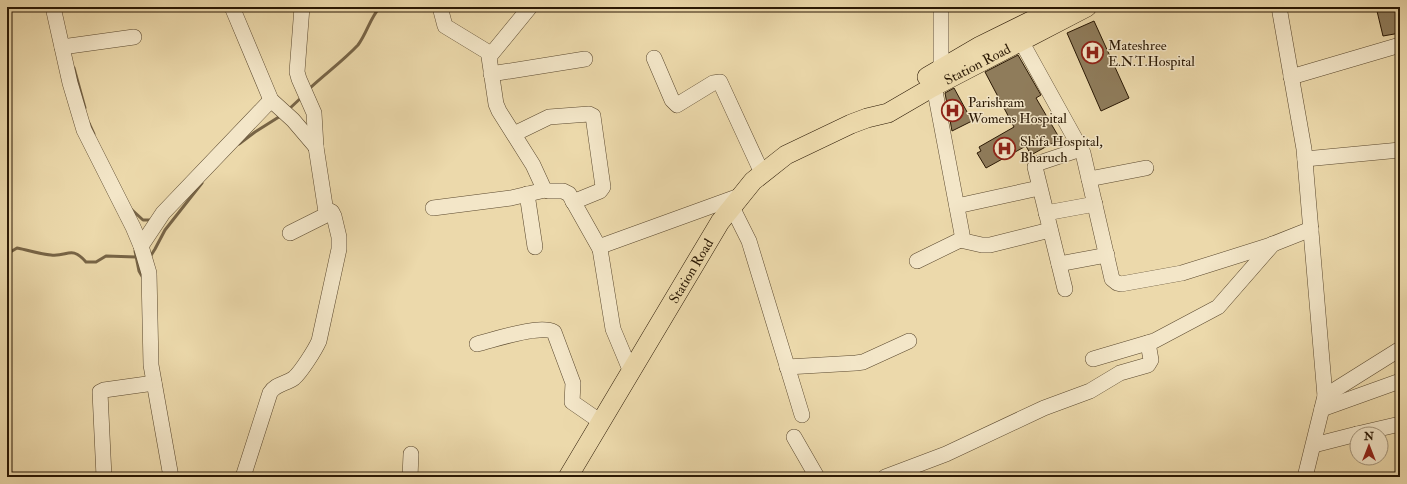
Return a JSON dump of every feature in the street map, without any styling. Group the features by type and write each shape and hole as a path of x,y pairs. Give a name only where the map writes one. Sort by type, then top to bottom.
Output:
{"main road":[{"name":"Station Road","path":"941,78 980,46 1059,7"},
{"name":"Station Road","path":"568,477 720,222 753,181 786,155 867,118 876,106 1021,41 1087,7"}],"street":[{"path":"55,7 70,82 84,130 133,227 141,246 149,273 151,365 171,477"},
{"path":"232,7 271,100 293,120 316,147"},
{"path":"290,233 324,216 326,209 316,147 314,113 299,79 297,68 302,7"},
{"path":"440,7 445,26 491,54"},
{"path":"530,7 491,54 488,61 497,107 533,165 543,187 546,190"},
{"path":"941,7 941,78 962,230 960,240"},
{"path":"1279,7 1305,159 1324,402 1305,477"},
{"path":"62,47 134,37"},
{"path":"1021,41 1084,157 1112,280 1114,282 1121,284 1182,273 1274,244 1311,229"},
{"path":"1291,77 1400,45"},
{"path":"654,58 672,100 677,105 713,83 720,82 762,174"},
{"path":"491,74 585,59"},
{"path":"141,246 163,213 271,100"},
{"path":"514,134 549,117 589,114 593,116 603,187 600,191 573,202"},
{"path":"1066,289 1034,169 1036,165 1080,149"},
{"path":"1305,159 1400,150"},
{"path":"1089,179 1146,168"},
{"path":"958,206 1039,188"},
{"path":"433,208 511,198 546,190 567,193 600,249 613,329 631,372"},
{"path":"527,194 535,247"},
{"path":"600,249 604,245 737,201 802,414"},
{"path":"1046,213 1095,204"},
{"path":"243,477 270,393 274,388 296,376 319,341 340,243 334,216 332,212 326,209"},
{"path":"917,261 960,240 986,245 1050,230"},
{"path":"1093,359 1154,341 1218,307 1274,244"},
{"path":"1059,264 1107,254"},
{"path":"477,344 524,332 546,330 554,332 573,383 572,402 601,422"},
{"path":"787,367 863,362 909,341"},
{"path":"885,477 946,454 1044,408 1090,391 1120,373 1148,365 1151,360 1148,343"},
{"path":"1324,402 1400,349"},
{"path":"1324,402 1400,382"},
{"path":"104,477 100,392 104,390 154,383"},
{"path":"1389,427 1400,424"},
{"path":"1314,445 1349,436"},
{"path":"794,437 817,477"},
{"path":"410,477 412,454"}],"building":[{"path":"1376,7 1400,7 1400,33 1383,36"},
{"path":"1094,21 1129,98 1101,111 1067,33"},
{"path":"1018,55 1041,95 1036,98 1060,139 1031,155 1026,146 986,168 977,153 981,151 979,147 1014,127 985,72"},
{"path":"954,88 972,121 952,131 945,93"}],"waterway":[{"path":"309,89 358,45 380,7"},
{"path":"74,68 85,108"},
{"path":"288,110 303,96"},
{"path":"239,144 282,115"},
{"path":"89,123 94,134"},
{"path":"150,257 165,230 202,183"},
{"path":"131,209 143,220 153,220"},
{"path":"7,254 17,248 51,255 73,253 77,254 86,262 96,262 106,256 136,257"},
{"path":"135,251 139,271 143,278"}],"place":[{"name":"Mateshree E.N.T.Hospital","path":"1093,53"},
{"name":"Parishram Womens Hospital","path":"953,110"},
{"name":"Shifa Hospital, Bharuch","path":"1004,149"}]}
